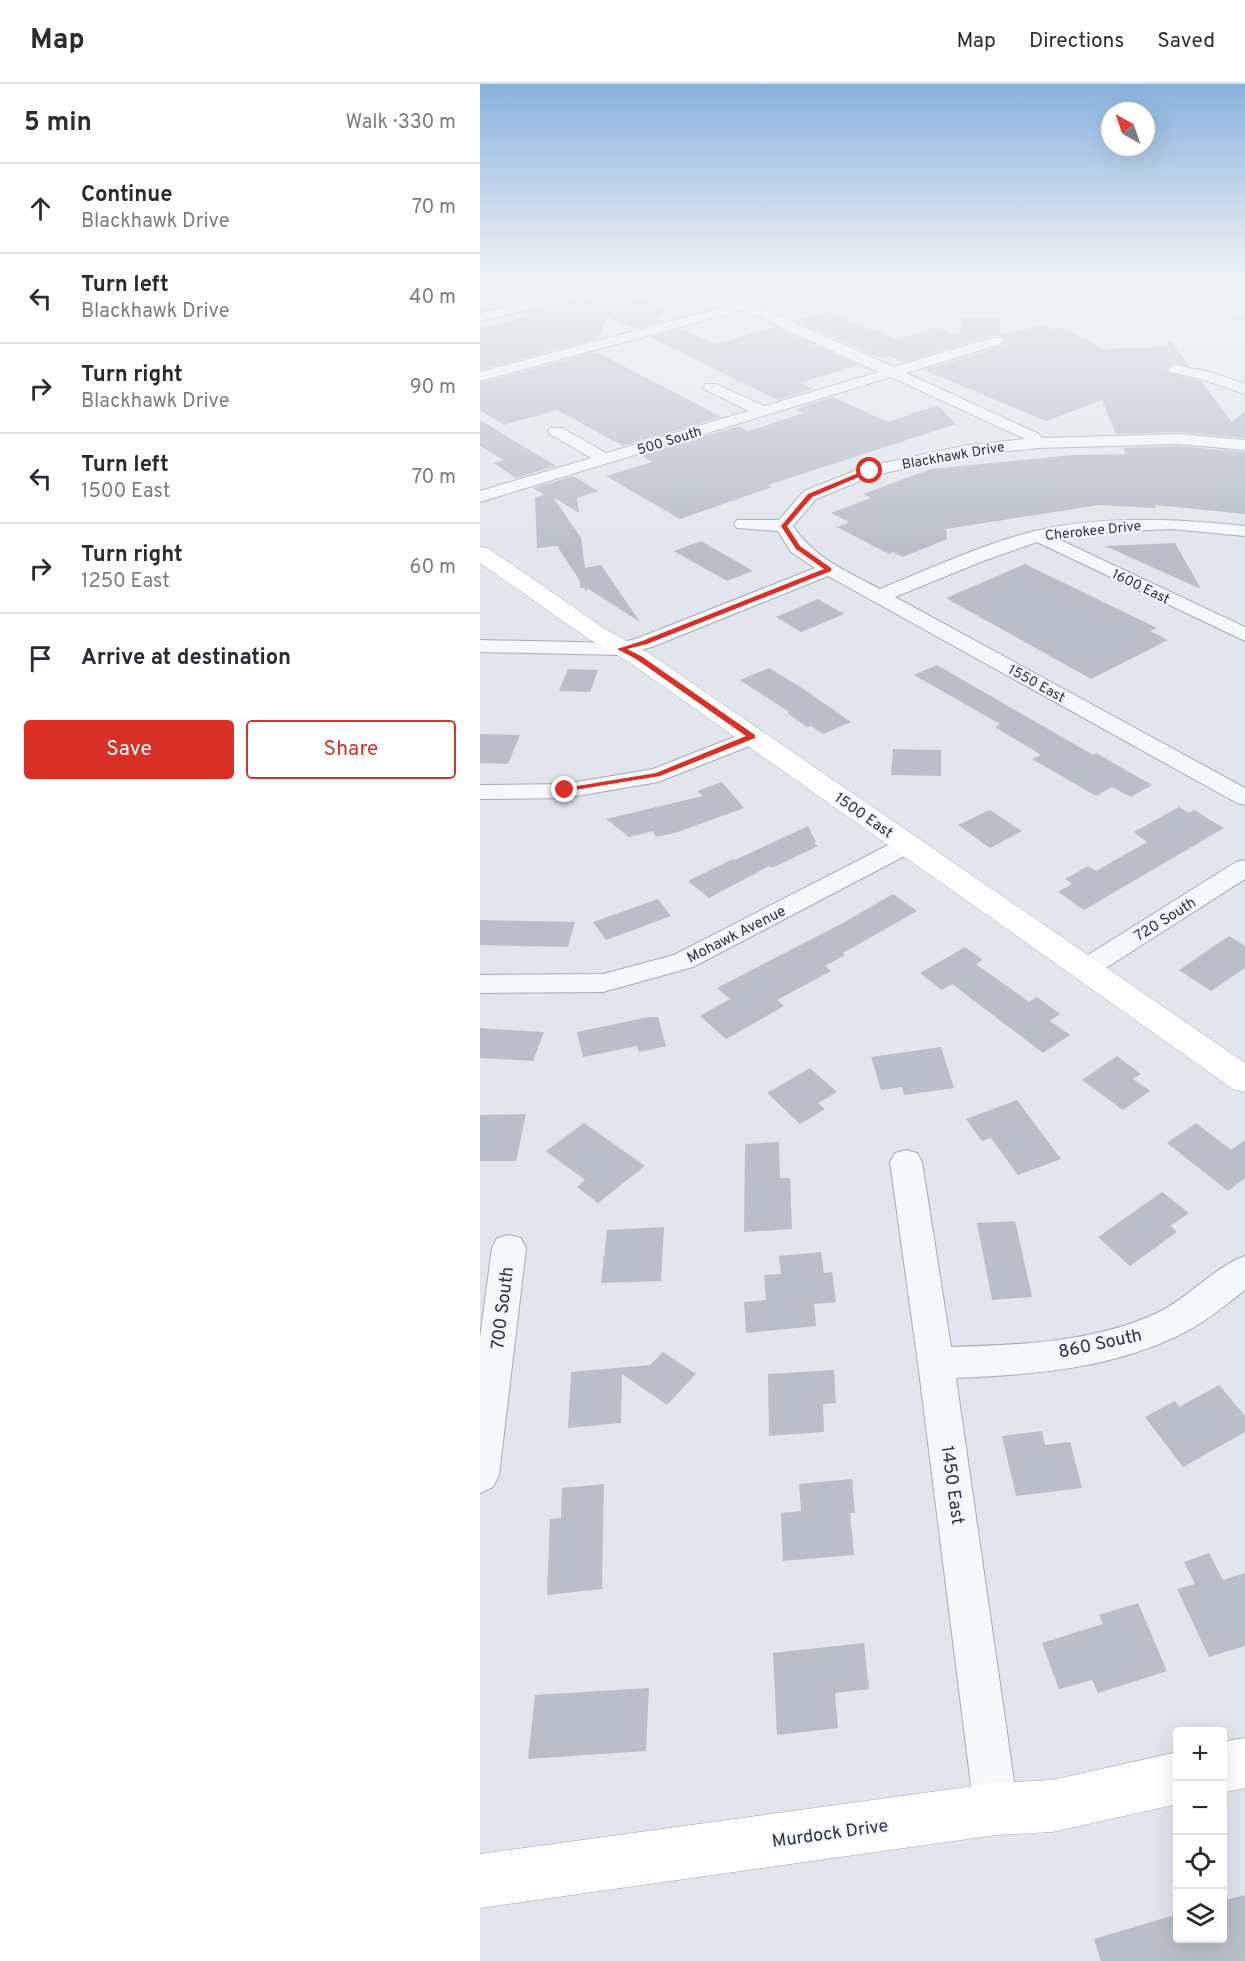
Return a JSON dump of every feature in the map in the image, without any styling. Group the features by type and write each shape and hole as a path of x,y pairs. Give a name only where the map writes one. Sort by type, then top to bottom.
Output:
{"street":[{"path":"480,377 496,373"},
{"name":"500 South","path":"480,496 890,373"},
{"path":"893,373 1031,436 1039,443"},
{"path":"1193,373 1245,389"},
{"path":"711,387 762,411"},
{"path":"556,431 604,459"},
{"name":"Blackhawk Drive","path":"784,526 810,495 870,471 968,450 1039,443 1179,440 1245,446"},
{"path":"743,524 784,526 798,548 829,569"},
{"name":"Cherokee Drive","path":"880,596 976,557 1038,536 1103,527 1172,524 1245,531"},
{"name":"1600 East","path":"1038,536 1245,636"},
{"name":"1500 East","path":"480,553 620,649 638,657 1245,1080"},
{"path":"480,646 620,649 645,643 829,569"},
{"name":"1550 East","path":"829,569 1245,798"},
{"path":"480,792 565,790 658,775 752,736"},
{"name":"Mohawk Avenue","path":"480,984 603,983 683,961 907,845"},
{"name":"720 South","path":"1085,969 1245,868"},
{"name":"1450 East","path":"906,1162 936,1363 996,1809"},
{"name":"700 South","path":"480,1475 483,1430 509,1248"},
{"name":"860 South","path":"936,1363 1011,1359 1090,1348 1134,1338 1167,1325 1202,1304 1245,1270"},
{"path":"1227,1767 1245,1763"},
{"name":"Murdock Drive","path":"480,1881 996,1809 1052,1806 1173,1779"}],"building":[{"path":"519,373 636,373 722,417 623,446 557,410 504,425 480,410 480,383"},
{"path":"722,373 834,373 799,383 813,389 777,400"},
{"path":"930,373 1168,373 1201,381 1232,422 1245,411 1245,438 1179,432 1116,434 1102,400 1046,421"},
{"path":"832,397 888,422 938,405 956,424 768,485 772,487 680,519 606,476 652,462 641,455 739,426 749,431 804,413 795,409"},
{"path":"480,420 556,466 516,478 493,463 504,460 480,446"},
{"path":"1179,446 1245,452 1245,514 1155,505 1156,508 1099,505 946,529 947,539 903,557 893,552 889,554 837,527 849,522 831,513 871,498 863,494 931,469 1074,455 1126,454 1123,448"},
{"path":"573,476 598,491 577,498 579,513 553,497 581,538 585,568 601,565 640,622 587,588 587,592 584,588 580,588 580,581 557,546 537,548 535,498 544,495 533,488"},
{"path":"701,541 753,571 727,581 674,551"},
{"path":"1175,543 1201,589 1105,546"},
{"path":"1025,564 1157,628 1150,631 1168,640 1091,679 946,598"},
{"path":"818,599 844,614 801,632 776,617"},
{"path":"937,665 1093,755 1096,753 1152,785 1131,797 1112,787 1096,796 1032,759 1041,755 995,727 1000,724 914,675"},
{"path":"769,668 851,722 823,734 811,726 807,727 787,713 789,712 740,680"},
{"path":"568,669 598,670 590,692 559,691"},
{"path":"480,734 520,735 508,764 480,763"},
{"path":"893,749 941,750 941,776 891,775"},
{"path":"722,782 744,808 678,832 656,837 653,831 629,837 606,819 703,796 697,791"},
{"path":"1179,807 1189,813 1194,810 1224,828 1084,910 1058,892 1072,884 1065,879 1088,866 1096,871 1147,842 1134,832"},
{"path":"990,810 1022,831 990,848 958,825"},
{"path":"808,826 816,842 814,843 818,846 772,868 769,866 709,898 688,881 733,859"},
{"path":"893,894 917,911 843,953 845,955 825,966 831,971 777,1000 784,1006 726,1039 700,1016 730,999 717,988 843,923"},
{"path":"658,899 671,916 606,940 593,922"},
{"path":"480,920 575,922 568,947 480,945"},
{"path":"1229,936 1245,946 1245,968 1211,991 1179,970"},
{"path":"965,947 983,960 976,964 1029,1002 1037,997 1060,1014 1050,1021 1070,1035 1043,1053 952,984 942,990 920,973"},
{"path":"658,1017 666,1046 639,1052 637,1046 583,1057 577,1032"},
{"path":"480,1028 544,1032 533,1061 480,1058"},
{"path":"941,1047 954,1088 904,1095 902,1087 881,1090 871,1057"},
{"path":"1117,1056 1141,1074 1133,1079 1150,1091 1123,1110 1082,1080"},
{"path":"810,1068 837,1092 818,1103 825,1109 800,1124 767,1093"},
{"path":"1017,1100 1061,1159 1018,1175 991,1138 982,1141 966,1119"},
{"path":"526,1114 516,1161 480,1161 480,1115"},
{"path":"584,1123 645,1166 598,1203 577,1187 585,1180 546,1151"},
{"path":"1196,1123 1231,1150 1245,1140 1245,1178 1228,1191 1167,1143"},
{"path":"779,1142 780,1178 790,1178 792,1229 744,1232 745,1144"},
{"path":"1162,1192 1189,1213 1171,1226 1177,1232 1130,1266 1098,1237"},
{"path":"1015,1221 1032,1297 992,1300 977,1223"},
{"path":"664,1227 661,1281 601,1283 607,1230"},
{"path":"821,1252 824,1273 832,1272 836,1302 814,1304 816,1326 746,1333 744,1302 766,1300 764,1275 781,1274 779,1256"},
{"path":"663,1352 696,1374 667,1405 622,1374 621,1423 568,1428 571,1372 650,1365"},
{"path":"834,1370 836,1403 823,1404 824,1432 769,1436 768,1374"},
{"path":"1219,1385 1245,1416 1245,1432 1183,1467 1145,1417 1175,1401 1179,1407"},
{"path":"1042,1431 1045,1445 1070,1442 1082,1488 1016,1496 1002,1436"},
{"path":"852,1479 855,1513 850,1513 854,1555 783,1561 781,1513 801,1511 799,1484"},
{"path":"604,1484 602,1589 547,1595 550,1519 561,1518 562,1488"},
{"path":"1209,1553 1223,1580 1245,1573 1245,1646 1209,1657 1177,1589 1195,1584 1184,1562"},
{"path":"1138,1603 1167,1671 1098,1693 1092,1680 1059,1689 1042,1643 1103,1624 1099,1615"},
{"path":"864,1643 869,1689 835,1693 838,1728 777,1735 773,1653"},
{"path":"649,1688 646,1751 528,1759 535,1695"},
{"path":"1245,1895 1245,1961 1101,1961 1094,1939 1173,1915 1173,1943 1227,1943 1227,1900"}],"route":[{"path":"565,790 658,775 752,736 638,657 620,649 645,643 829,569 798,548 784,526 810,495 870,471"}]}
